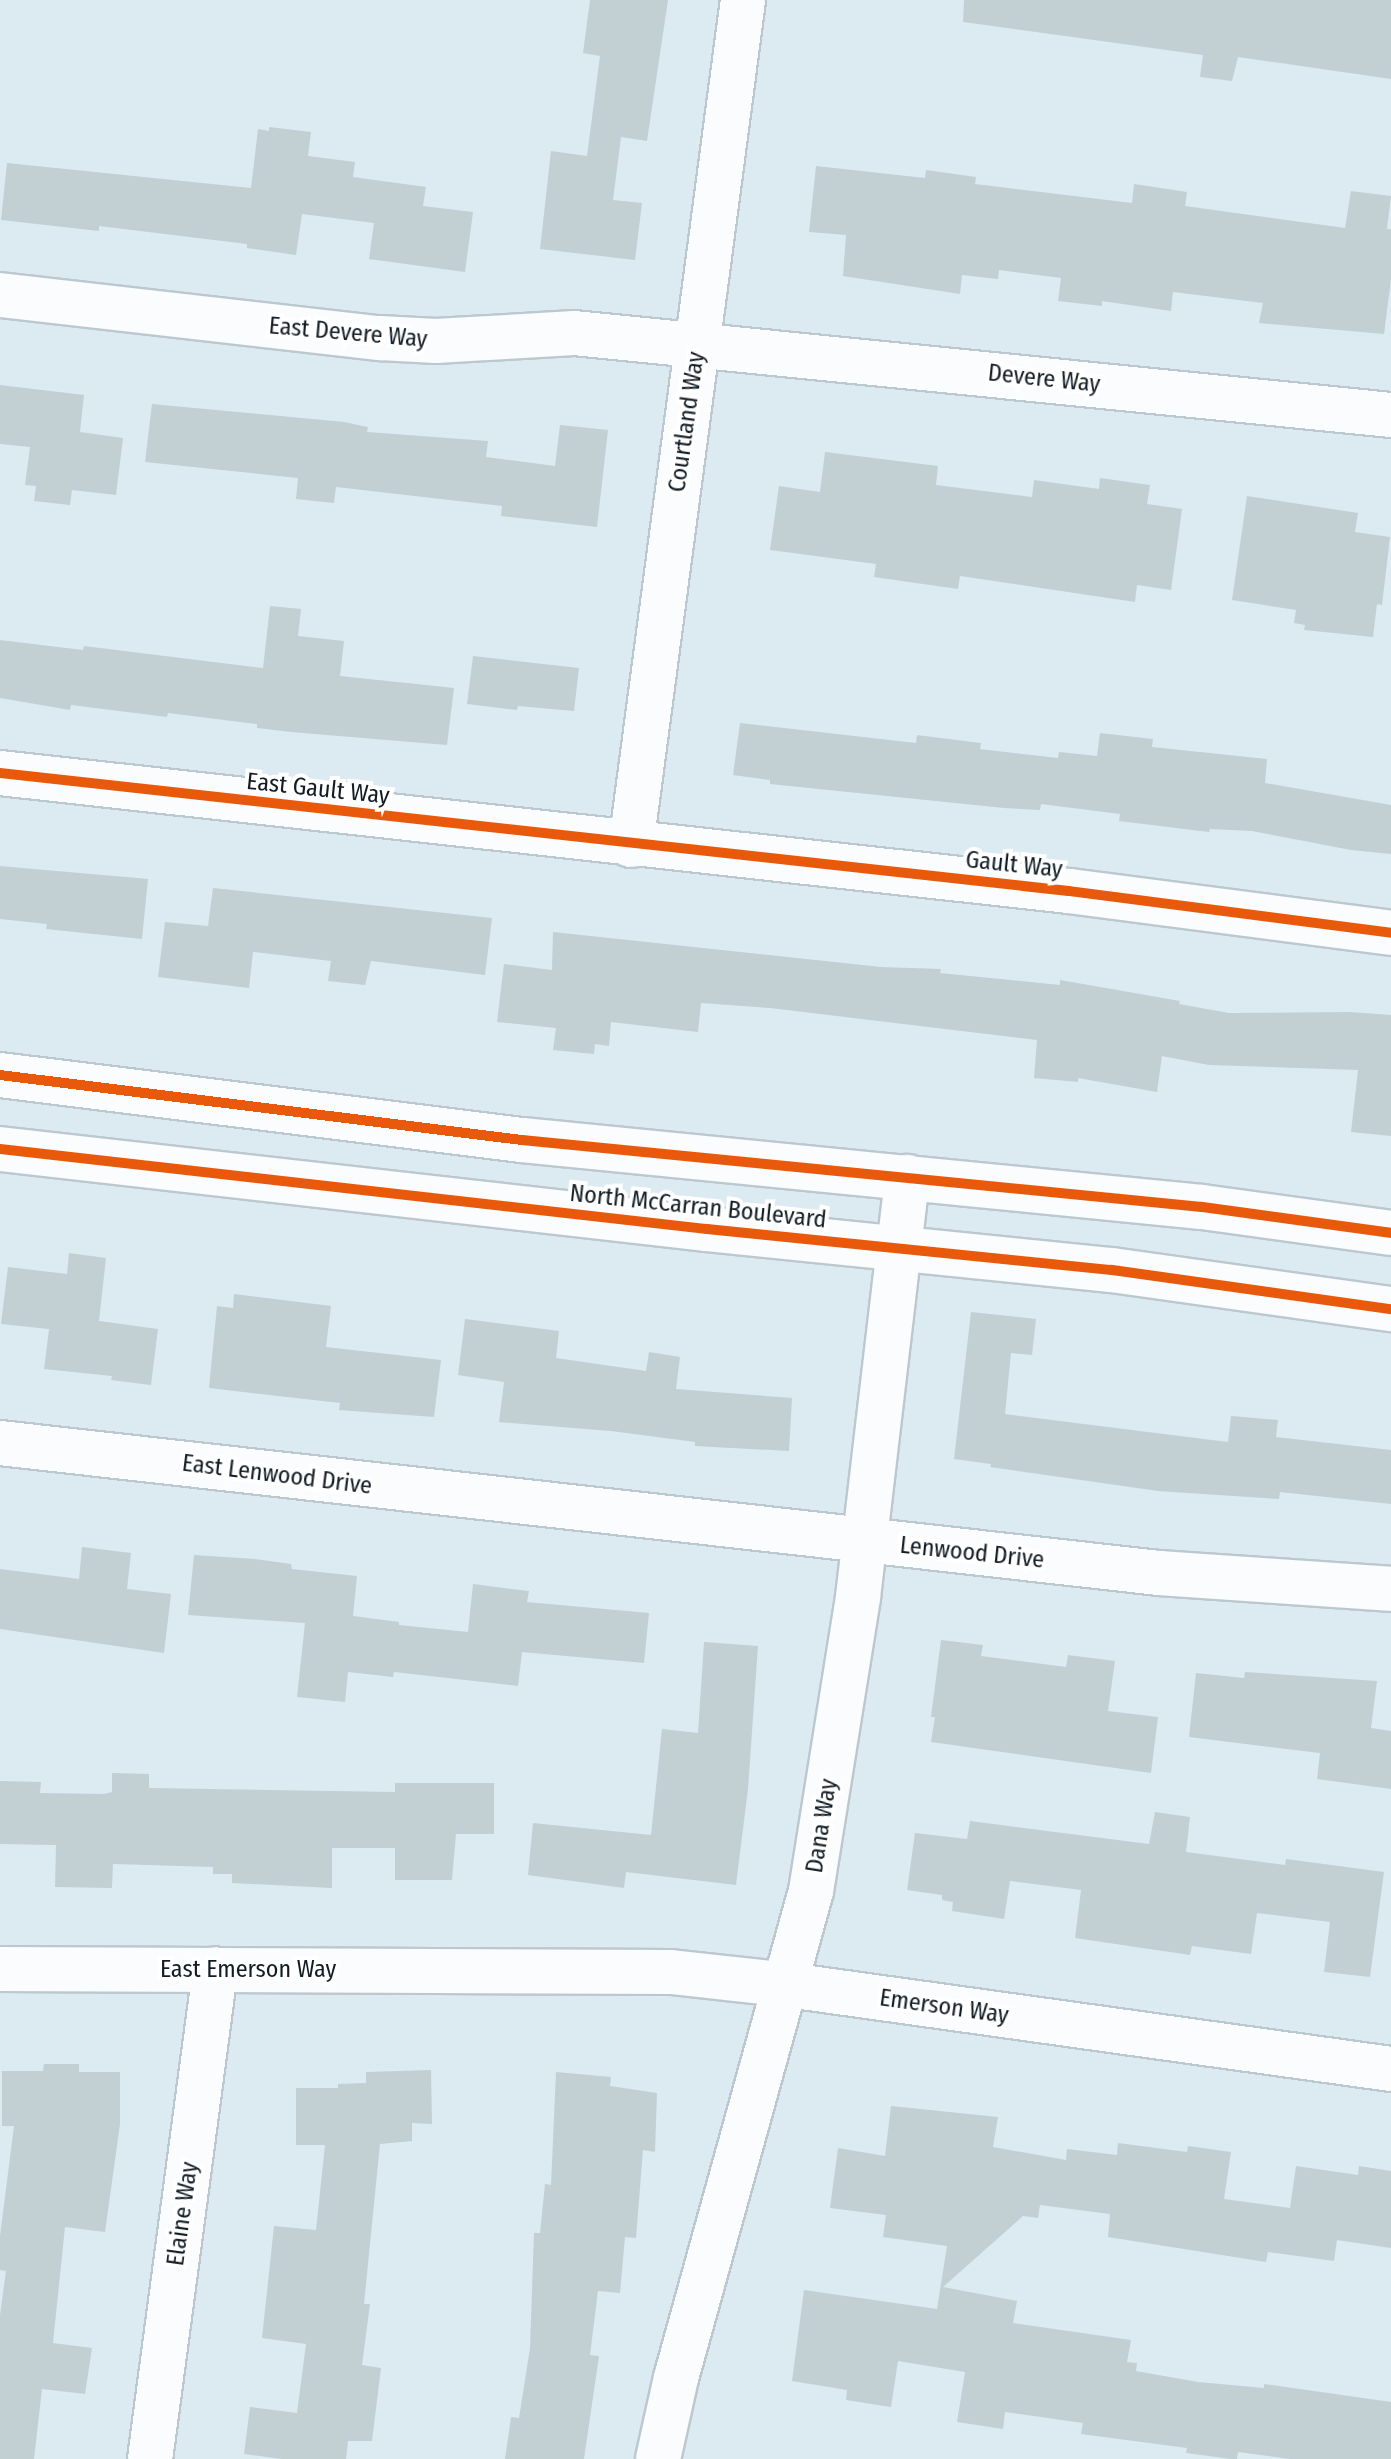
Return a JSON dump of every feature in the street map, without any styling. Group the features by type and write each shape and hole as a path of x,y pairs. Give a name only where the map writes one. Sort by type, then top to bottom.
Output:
{"street":[{"name":"Courtland Way","path":"631,845 743,0"},
{"name":"East Devere Way","path":"0,295 380,338 436,341 574,333 698,345"},
{"name":"Devere Way","path":"698,345 1391,415"},
{"name":"East Gault Way","path":"0,773 631,845"},
{"name":"Gault Way","path":"631,845 1069,891 1391,933"},
{"name":"North McCarran Boulevard","path":"0,1075 522,1140 1202,1207 1391,1233"},
{"name":"North McCarran Boulevard","path":"0,1149 707,1229 1112,1270 1391,1309"},
{"name":"Dana Way","path":"664,2458 676,2378 788,1985 811,1891 866,1542 907,1177"},
{"name":"East Lenwood Drive","path":"0,1443 554,1507"},
{"name":"Lenwood Drive","path":"554,1507 1159,1573 1391,1589"},
{"name":"East Emerson Way","path":"0,1969 495,1971"},
{"name":"Elaine Way","path":"150,2459 215,1969"},
{"name":"Emerson Way","path":"495,1971 671,1972 788,1985 1391,2069"}],"building":[{"path":"590,0 668,0 647,141 621,137 613,200 642,203 635,260 540,249 551,151 587,156 600,56 583,53"},
{"path":"964,0 1391,0 1391,79 1238,57 1232,81 1200,77 1203,55 963,22"},
{"path":"269,127 311,132 308,156 355,162 353,177 426,187 423,206 473,212 465,272 369,259 374,223 302,214 296,255 247,248 247,244 99,226 99,231 1,220 7,163 251,188 258,129 269,131"},
{"path":"816,166 925,178 926,170 976,177 975,184 1132,203 1134,184 1187,192 1185,206 1345,228 1351,191 1391,196 1387,229 1391,229 1391,280 1384,334 1259,323 1263,303 1173,292 1171,311 1102,301 1102,306 1058,301 1061,278 999,270 998,279 962,275 960,294 843,276 846,235 809,232"},
{"path":"0,385 84,395 80,432 123,438 116,495 72,490 70,505 34,501 36,486 25,485 30,447 0,444"},
{"path":"152,404 344,422 368,427 367,432 488,441 486,457 555,466 560,425 608,430 597,527 501,516 502,506 336,487 334,503 296,499 298,478 145,462"},
{"path":"825,452 938,466 936,485 1032,497 1034,480 1099,489 1100,478 1150,485 1147,504 1182,509 1171,590 1137,585 1135,602 960,576 958,589 874,577 876,564 770,550 779,486 820,492"},
{"path":"1247,496 1358,513 1355,532 1390,537 1382,605 1377,604 1373,637 1304,630 1305,625 1294,623 1296,610 1232,600"},
{"path":"270,606 301,609 298,636 344,641 340,676 454,688 447,745 291,732 257,728 257,724 168,713 167,717 71,705 70,710 0,698 0,640 83,650 84,646 263,668"},
{"path":"473,656 579,668 574,711 518,706 517,710 467,704"},
{"path":"740,723 916,743 917,735 981,743 980,749 1058,758 1059,752 1097,756 1100,733 1153,739 1152,747 1267,759 1265,783 1391,805 1391,854 1351,850 1252,831 1210,829 1209,832 1119,821 1120,814 1041,804 1040,810 1004,808 770,784 770,780 733,775"},
{"path":"0,866 148,879 142,939 46,929 47,924 0,919"},
{"path":"213,888 492,918 485,975 371,961 365,985 328,981 331,961 253,952 249,988 158,977 165,922 208,926"},
{"path":"553,932 881,967 941,969 940,973 1060,985 1060,980 1229,1013 1350,1012 1391,1015 1391,1136 1351,1132 1358,1070 1209,1065 1162,1056 1157,1092 1078,1078 1078,1082 1034,1078 1037,1040 770,1008 701,1003 698,1032 611,1022 609,1046 595,1044 594,1054 553,1050 556,1028 497,1022 504,964 552,970"},
{"path":"69,1253 106,1258 99,1321 158,1329 151,1385 111,1380 112,1376 44,1369 49,1329 1,1324 8,1267 67,1274"},
{"path":"234,1294 331,1306 326,1347 441,1360 434,1417 339,1410 340,1403 209,1388 217,1306 233,1308"},
{"path":"971,1312 1036,1319 1032,1355 1011,1353 1005,1414 1228,1442 1231,1416 1278,1420 1276,1437 1391,1450 1391,1504 1280,1492 1279,1499 1158,1491 954,1459"},
{"path":"465,1319 559,1331 556,1358 646,1371 649,1352 680,1357 676,1389 792,1398 789,1451 695,1446 695,1442 611,1431 499,1422 504,1382 458,1375"},
{"path":"82,1547 131,1553 127,1589 171,1594 164,1653 0,1629 0,1569 79,1579"},
{"path":"194,1555 255,1559 291,1564 292,1569 357,1576 353,1616 399,1622 399,1625 468,1632 473,1584 529,1591 527,1602 649,1613 644,1663 522,1652 518,1686 394,1672 393,1677 348,1672 345,1702 297,1697 305,1623 188,1615"},
{"path":"941,1640 983,1645 981,1656 1066,1667 1068,1655 1115,1661 1108,1711 1158,1717 1151,1773 931,1742 935,1717 931,1717"},
{"path":"704,1642 758,1646 748,1789 736,1885 626,1872 624,1888 528,1875 533,1823 651,1835 662,1729 698,1733"},
{"path":"1245,1672 1377,1681 1371,1728 1391,1731 1391,1789 1317,1779 1320,1753 1189,1737 1196,1673 1244,1678"},
{"path":"112,1773 149,1774 149,1788 395,1792 395,1783 494,1783 494,1834 456,1834 452,1880 395,1880 395,1848 332,1848 332,1888 232,1883 232,1874 213,1874 213,1867 113,1864 112,1888 55,1887 56,1845 0,1844 0,1781 41,1782 40,1793 104,1794 112,1792"},
{"path":"1155,1812 1190,1817 1186,1852 1285,1865 1286,1859 1384,1872 1370,1977 1324,1972 1330,1922 1257,1913 1251,1954 1192,1946 1190,1955 1075,1938 1081,1890 1010,1881 1004,1919 952,1911 953,1902 942,1900 942,1895 907,1890 915,1833 967,1839 970,1821 1149,1844"},
{"path":"44,2064 79,2064 79,2072 120,2072 120,2124 105,2232 65,2227 53,2343 92,2348 85,2394 42,2389 34,2459 0,2459 0,2315 6,2271 0,2270 0,2236 14,2126 2,2126 2,2071 43,2071"},
{"path":"431,2070 432,2124 412,2123 412,2141 380,2144 364,2304 370,2304 362,2365 381,2368 372,2441 348,2441 346,2459 282,2459 244,2454 250,2407 297,2413 306,2344 262,2338 274,2226 316,2230 325,2145 296,2145 296,2088 338,2088 338,2084 366,2083 366,2072"},
{"path":"556,2072 611,2077 610,2086 657,2093 655,2152 643,2150 636,2238 625,2237 620,2293 598,2291 590,2355 599,2356 584,2459 505,2459 511,2417 519,2418 530,2348 534,2233 540,2233 545,2184 551,2185"},
{"path":"891,2106 998,2117 993,2147 1066,2160 1067,2149 1117,2155 1118,2143 1187,2152 1188,2146 1231,2152 1224,2199 1290,2208 1296,2166 1358,2175 1359,2166 1391,2171 1391,2248 1337,2240 1334,2261 1268,2252 1266,2262 1108,2237 1110,2214 1040,2205 1038,2218 1023,2216 943,2287 1017,2301 1013,2323 1131,2340 1127,2362 1137,2363 1136,2371 1198,2382 1264,2388 1264,2384 1391,2402 1391,2459 1290,2459 1238,2452 1237,2459 1231,2459 1186,2453 1187,2448 1081,2434 1083,2423 1005,2412 1003,2429 957,2422 965,2372 898,2361 891,2407 846,2400 847,2390 792,2381 804,2290 937,2309 947,2246 883,2237 886,2215 830,2208 838,2148 885,2156"}],"cycle path":[{"path":"0,773 1069,891 1391,933"},
{"path":"0,1075 522,1140 1202,1207 1391,1233"},
{"path":"0,1149 707,1229 1112,1270 1391,1309"}]}
